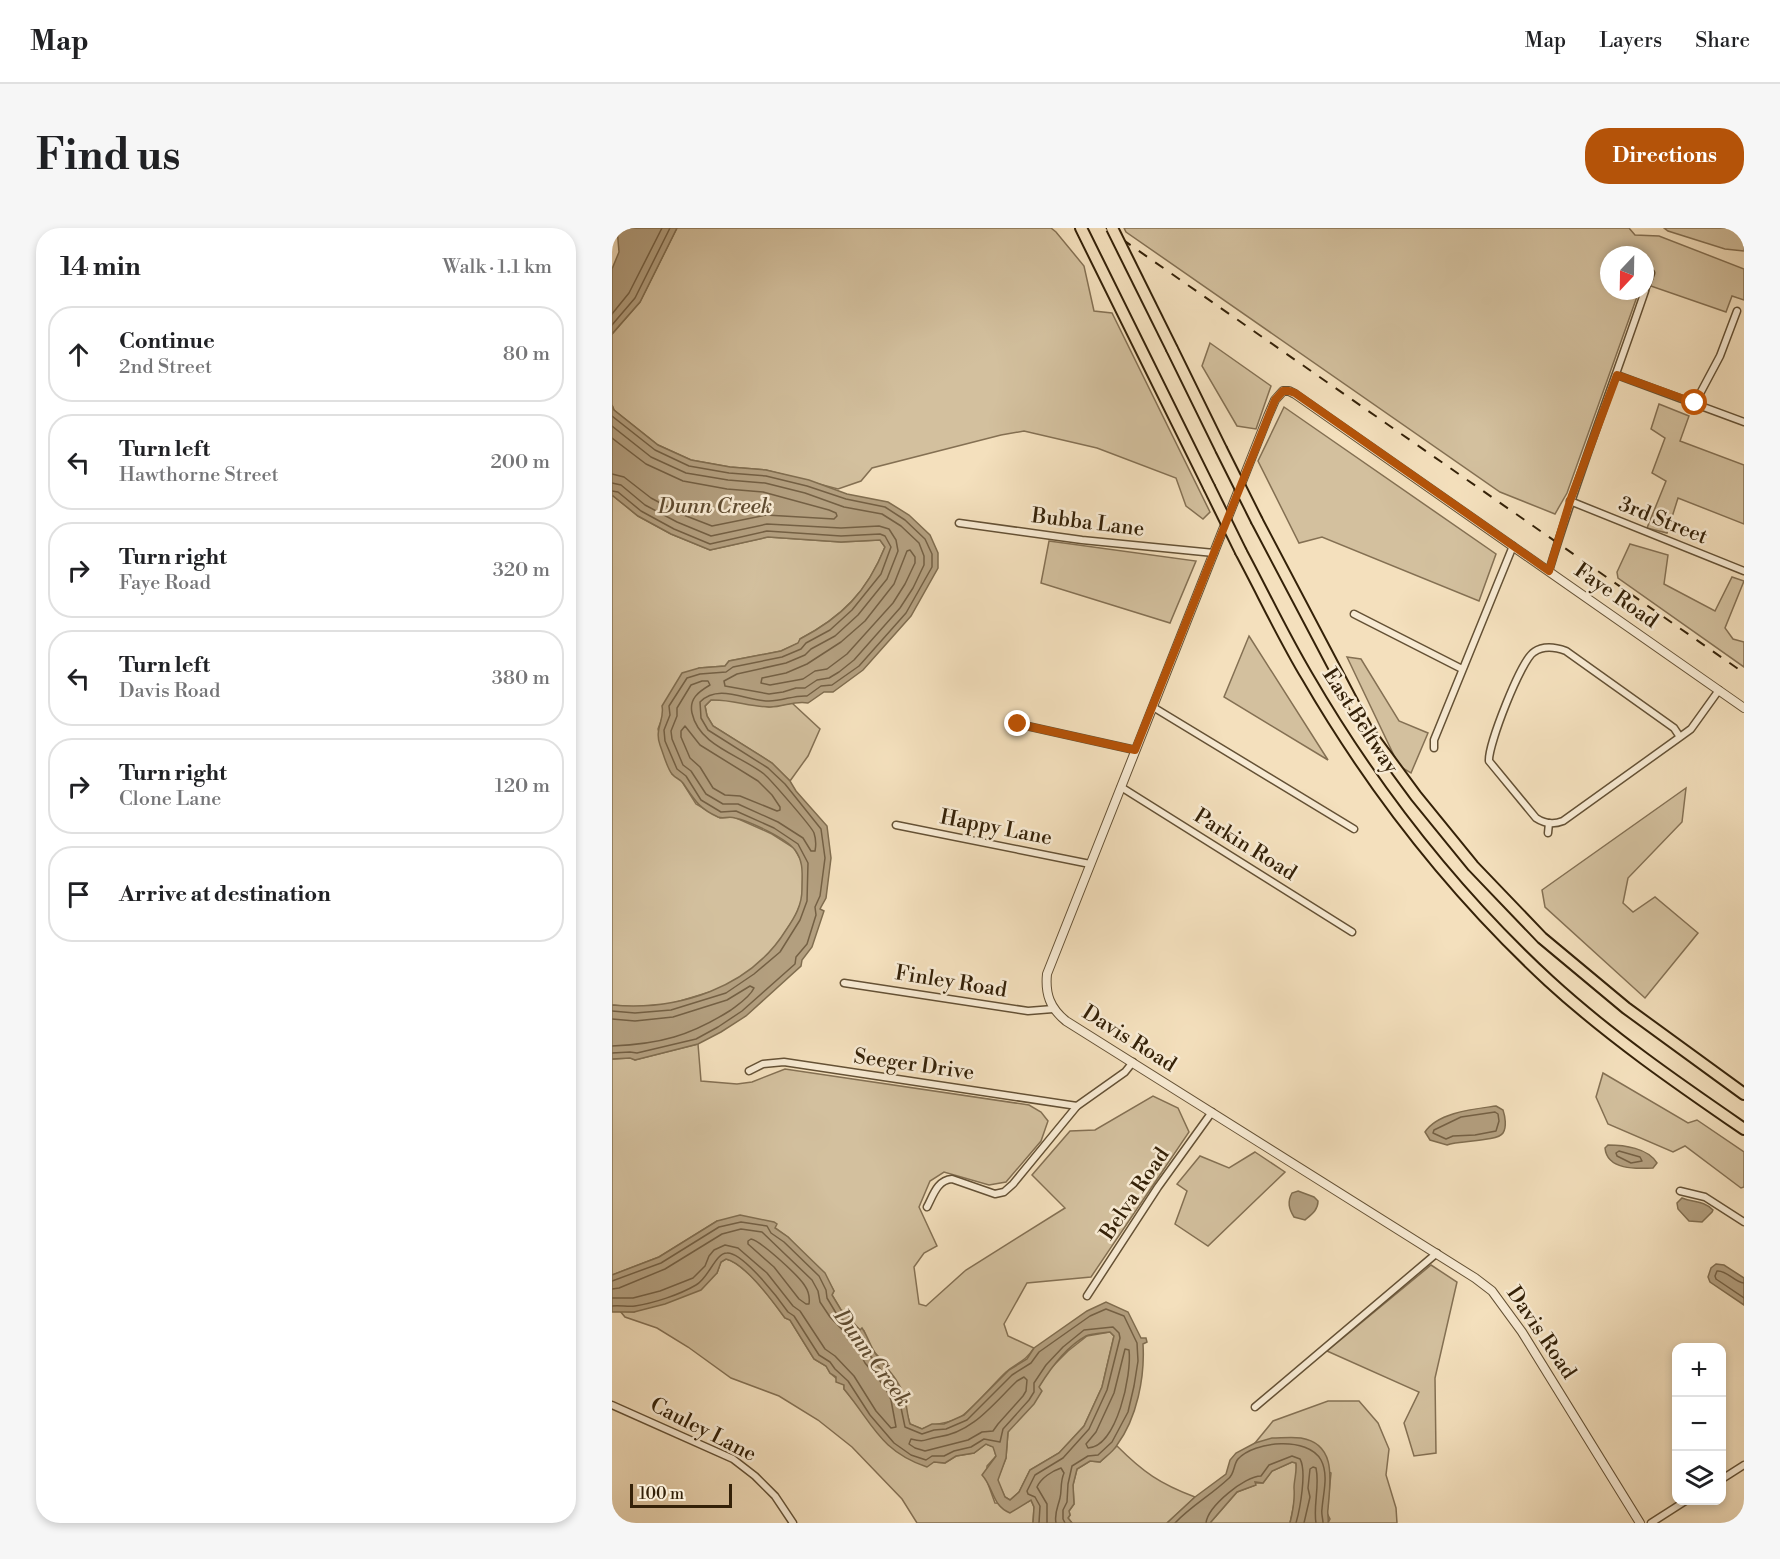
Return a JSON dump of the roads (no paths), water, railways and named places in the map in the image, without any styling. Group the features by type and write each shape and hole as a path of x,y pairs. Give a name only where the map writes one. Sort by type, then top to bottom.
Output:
{"highway":[{"name":"East Beltway","path":"1082,228 1241,552 1307,676 1364,766 1425,848 1455,883 1493,926 1550,982 1617,1038 1744,1130"},
{"name":"East Beltway","path":"1112,228 1257,521 1366,728 1416,796 1473,866 1542,938 1626,1008 1744,1094"}],"street":[{"path":"1549,571 1570,501 1617,375 1642,300"},
{"path":"1695,403 1720,356 1737,311"},
{"path":"1617,375 1744,422"},
{"name":"Faye Road","path":"1268,416 1278,395 1283,391 1295,393 1744,708"},
{"name":"Davis Road","path":"1268,416 1047,974 1046,990 1053,1009 1066,1021 1484,1284 1499,1300 1522,1332 1640,1523"},
{"name":"3rd Street","path":"1570,501 1744,571"},
{"name":"Bubba Lane","path":"959,524 1082,540 1214,553"},
{"path":"1434,748 1434,740 1512,546"},
{"path":"1354,614 1462,669"},
{"path":"1539,640 1540,648"},
{"path":"1680,737 1674,728 1566,651 1549,647 1540,648 1527,657 1523,664 1489,754 1489,761 1536,818 1549,823 1563,821 1680,737 1691,729 1719,690"},
{"path":"1153,707 1354,830"},
{"path":"1018,724 1135,750"},
{"name":"Parkin Road","path":"1121,787 1352,932"},
{"path":"1548,832 1549,823"},
{"name":"Happy Lane","path":"896,825 1090,864"},
{"name":"Finley Road","path":"844,983 1028,1011 1053,1009"},
{"name":"Seeger Drive","path":"749,1071 763,1064 784,1062 1077,1106"},
{"path":"927,1207 939,1185 946,1180 952,1179 995,1194 1004,1192 1077,1106 1125,1072 1133,1062"},
{"name":"Belva Road","path":"1087,1296 1158,1186 1212,1112"},
{"path":"1680,1191 1705,1197 1744,1222"},
{"path":"1255,1407 1437,1253"},
{"name":"Cauley Lane","path":"612,1405 733,1459 775,1496 794,1523"},
{"path":"1726,1476 1744,1465"},
{"path":"1651,1523 1679,1505"}],"water":[{"path":"617,228 677,228 640,302 612,334 612,269 619,252"},
{"name":"Dunn Creek","path":"612,405 614,410 658,445 691,460 766,470 809,480 847,494 888,502 909,515 930,535 938,553 938,568 911,616 863,670 833,692 824,692 808,703 799,702 775,707 718,700 711,700 705,706 707,716 713,726 772,763 827,826 831,858 826,898 820,909 824,911 812,947 802,960 801,966 746,1016 698,1044 635,1060 612,1059 612,1005 662,1004 710,992 733,981 771,950 795,916 802,895 801,864 798,855 790,845 776,835 749,823 733,817 720,818 711,814 697,803 683,783 672,774 658,739 662,706 682,673 699,668 725,666 729,661 781,651 798,643 800,639 828,622 852,602 870,577 885,547 880,540 841,542 768,537 710,550 671,534 638,516 612,495"},
{"path":"1496,1106 1503,1110 1505,1118 1504,1131 1499,1136 1447,1145 1430,1140 1425,1132 1431,1125 1448,1116"},
{"path":"1608,1145 1642,1151 1657,1163 1653,1168 1623,1167 1611,1161 1605,1148"},
{"path":"1298,1191 1318,1201 1316,1209 1305,1220 1294,1217 1290,1208 1290,1196"},
{"path":"1682,1198 1702,1203 1713,1210 1702,1222 1689,1221 1678,1209 1677,1203"},
{"name":"Dunn Creek","path":"740,1215 777,1224 775,1228 788,1237 825,1273 834,1291 832,1295 841,1310 848,1314 860,1330 862,1328 875,1353 899,1384 905,1399 910,1424 922,1429 932,1424 944,1424 964,1415 1009,1370 1027,1359 1034,1348 1087,1311 1106,1302 1128,1312 1141,1338 1146,1338 1147,1342 1143,1344 1143,1370 1135,1410 1124,1434 1113,1450 1100,1462 1090,1461 1077,1469 1073,1485 1074,1504 1069,1511 1068,1518 1072,1523 1033,1523 1034,1507 1031,1500 1010,1513 1004,1510 996,1501 982,1475 996,1456 993,1447 986,1444 974,1453 956,1456 945,1463 934,1462 927,1467 898,1453 879,1435 844,1389 844,1385 836,1382 836,1377 826,1366 814,1359 790,1320 785,1318 750,1276 734,1262 726,1259 721,1262 717,1273 701,1290 665,1304 634,1312 612,1312 612,1275 659,1257 717,1221","holes":["1110,1332 1114,1336 1102,1387 1084,1426 1059,1453 1030,1470 1019,1492 1010,1500 1005,1497 998,1480 1006,1458 1008,1432 1034,1404 1042,1391 1039,1387 1043,1380 1059,1359 1086,1336"]},
{"path":"1716,1264 1724,1265 1744,1278 1744,1305 1710,1282 1708,1277 1711,1268"},
{"path":"1272,1438 1301,1438 1321,1448 1329,1466 1328,1523 1290,1523 1294,1506 1296,1470 1296,1463 1292,1462 1272,1471 1263,1483 1255,1482 1256,1485 1237,1492 1210,1523 1167,1523 1195,1497 1226,1474 1230,1460 1236,1453 1255,1443"}],"railway":[{"path":"1106,228 1744,673"}]}
